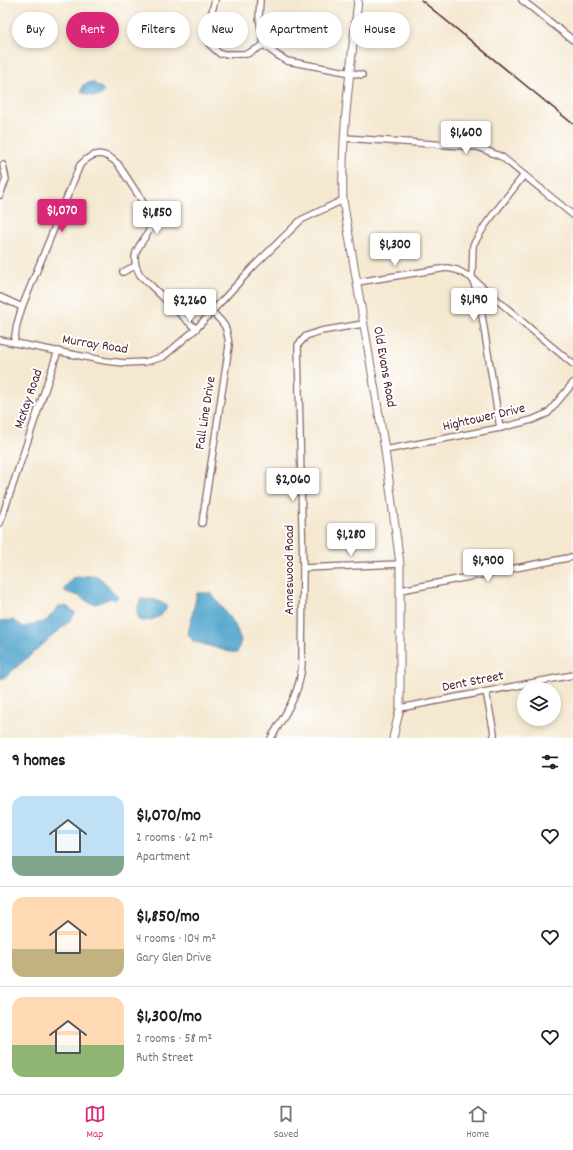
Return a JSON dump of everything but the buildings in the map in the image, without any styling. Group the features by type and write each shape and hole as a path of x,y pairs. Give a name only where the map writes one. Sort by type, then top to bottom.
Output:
{"street":[{"path":"215,0 209,23 209,44 220,54 247,54 258,48"},
{"path":"259,12 260,0"},
{"name":"Old Evans Road","path":"358,0 344,138 342,200 385,450 400,564 400,708 393,738"},
{"path":"522,0 573,40"},
{"path":"268,48 287,61 362,75"},
{"path":"344,138 478,147 502,157 573,215"},
{"path":"14,342 22,307 80,166 87,159 99,154 112,158 118,164 150,213 152,221 150,229 137,249 134,257 135,266 140,274 196,329"},
{"path":"0,196 6,179 3,165"},
{"path":"500,428 479,297 472,278 473,245 486,224 524,175"},
{"name":"Murray Road","path":"0,340 106,362 145,362 163,356 196,329 254,266 301,220 342,200"},
{"path":"123,272 135,266"},
{"path":"357,282 447,268 457,270 472,278 573,364"},
{"path":"0,297 22,307"},
{"name":"Fall Line Drive","path":"202,523 229,346 228,332 224,323 212,312"},
{"name":"Anneswood Road","path":"271,738 295,696 301,678 303,568 298,345 306,336 321,331 363,324"},
{"name":"McKay Road","path":"0,523 58,351"},
{"name":"Hightower Drive","path":"385,450 519,424 548,413 573,383"},
{"path":"401,590 573,557"},
{"path":"303,568 400,564"},
{"name":"Dent Street","path":"400,708 573,675"},
{"path":"486,692 494,738"}],"water":[{"path":"92,82 104,90 100,96 91,96 81,92 83,85"},
{"path":"94,575 100,578 117,595 115,600 111,598 96,604 90,603 79,596 64,590 72,578"},
{"path":"197,593 211,593 235,625 241,640 237,653 193,641 188,634"},
{"path":"141,599 156,600 166,605 166,610 154,619 146,621 138,620 137,609"},
{"path":"59,606 66,606 75,613 71,620 4,678 0,679 0,621 13,620 24,627 46,621"}],"railway":[{"path":"421,0 573,124"}]}
